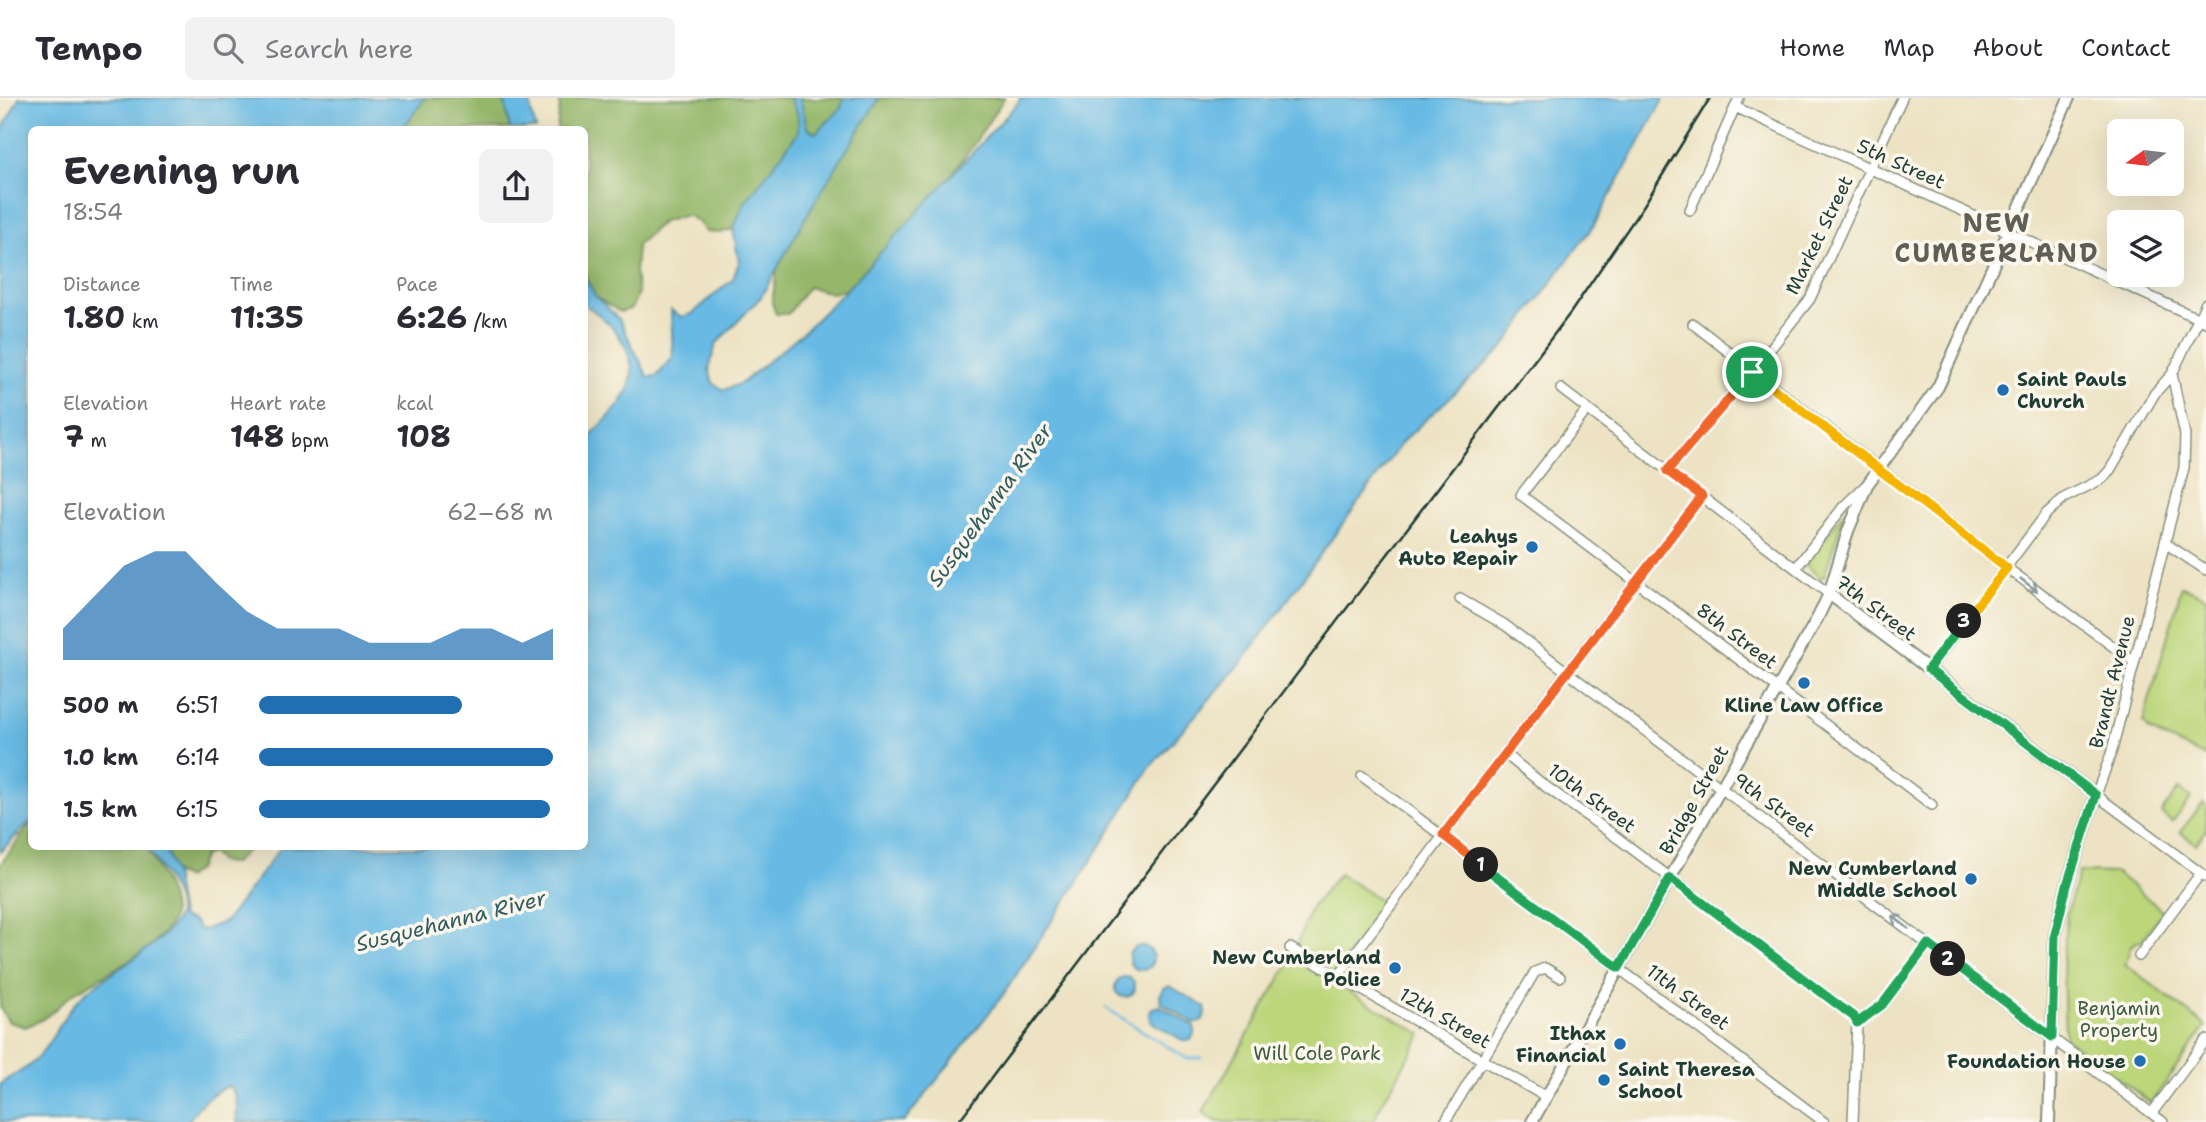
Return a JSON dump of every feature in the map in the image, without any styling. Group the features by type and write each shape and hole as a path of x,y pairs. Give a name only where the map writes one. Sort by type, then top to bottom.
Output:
{"main road":[{"name":"Bridge Street","path":"1532,1122 1829,594 1848,531 1867,485 1938,387 2069,98"},
{"name":"7th Street","path":"1829,594 2096,795"},
{"name":"Brandt Avenue","path":"2049,1122 2055,934 2067,885 2096,795"}],"street":[{"name":"Market Street","path":"1667,471 1810,299 1902,98"},
{"name":"5th Street","path":"1737,102 1870,170 2202,321"},
{"path":"1690,210 1737,102"},
{"path":"1928,669 2047,513 2064,498 2107,475 2155,393 2172,374 2202,321 2206,303"},
{"path":"1693,324 2007,568 2134,662"},
{"name":"Brandt Avenue","path":"2096,795 2105,775 2184,468 2185,435 2172,374"},
{"name":"7th Street","path":"1561,389 1829,594"},
{"name":"8th Street","path":"1587,410 1521,495 1932,806"},
{"name":"Bridge Street","path":"1796,568 1844,506 1867,485"},
{"path":"1338,976 1566,671 1702,496"},
{"path":"2165,543 2206,570"},
{"name":"9th Street","path":"1460,599 1505,625 2163,1122"},
{"name":"10th Street","path":"1505,754 1854,1017 1857,1023"},
{"name":"11th Street","path":"1362,776 1824,1122"},
{"name":"7th Street","path":"2096,795 2203,875"},
{"path":"2139,956 2203,875"},
{"path":"1853,1122 1857,1023 1882,1005 1928,944"},
{"name":"12th Street","path":"1290,948 1546,1097"},
{"path":"1445,1122 1535,972 1545,968 1560,977"},
{"path":"2152,1113 2206,1040"}],"green space":[{"path":"425,98 504,98 509,126 405,126"},
{"path":"558,98 790,98 798,115 798,133 744,204 733,229 720,233 706,232 687,215 662,222 637,245 635,273 638,294 631,309 620,312 596,297 588,282 588,126 557,126 560,104"},
{"path":"800,98 843,98 841,109 816,133 807,128"},
{"path":"879,98 1004,98 939,191 847,289 832,293 808,287 788,314 776,314 772,303 777,269 812,206"},
{"path":"1845,511 1824,577 1820,578 1805,564"},
{"path":"2182,586 2206,597 2206,757 2148,730 2143,722"},
{"path":"2179,789 2191,798 2172,822 2161,813"},
{"path":"2203,803 2206,805 2206,831 2196,844 2180,832"},
{"path":"28,827 28,850 148,850 171,901 172,918 157,940 144,950 74,993 42,1019 25,1027 9,1022 0,1008 0,865"},
{"path":"166,850 247,850 234,863 220,862 212,853 204,855 198,869 186,878 174,873"},
{"name":"Benjamin Property","path":"2079,872 2116,873 2163,911 2141,941 2133,944 2125,964 2206,1026 2151,1103 2065,1038 2063,956 2067,914"},
{"name":"Will Cole Park","path":"1339,874 1384,902 1330,981 1422,1034 1378,1110 1374,1122 1217,1122 1203,1112 1291,960 1311,908"}],"water":[{"path":"19,98 425,98 404,126 28,126 28,824 0,852 0,134"},
{"path":"504,98 530,98 535,126 509,126"},
{"name":"Susquehanna River","path":"790,98 800,98 807,128 816,133 841,109 843,98 879,98 812,206 761,297 716,344 709,369 713,383 724,390 742,383 802,333 847,289 1020,98 1664,98 1594,225 1501,350 1403,441 1243,661 1150,767 1003,995 904,1122 237,1122 236,1099 229,1086 206,1100 189,1122 0,1122 0,1085 39,1056 81,997 153,945 173,924 178,914 176,898 149,850 166,850 174,873 181,917 195,922 198,928 204,930 226,921 279,850 588,850 588,439 619,405 632,376 631,362 619,336 588,307 588,282 596,297 619,319 648,377 657,376 673,357 671,310 682,317 692,314 733,279 739,262 733,229 744,204 798,133 798,115"},
{"path":"1141,946 1152,953 1153,958 1146,969 1141,970 1130,963 1129,958 1136,947"},
{"path":"1121,977 1129,977 1135,987 1129,997 1121,997 1115,991 1115,983"},
{"path":"1170,986 1205,1007 1206,1014 1201,1022 1195,1023 1161,1003 1160,996 1164,988"},
{"path":"1160,1006 1194,1026 1195,1032 1191,1040 1184,1041 1150,1021 1152,1008"}],"waterway":[{"path":"1106,1008 1186,1058 1201,1058"}],"railway":[{"path":"958,1122 1571,312 1644,205 1710,98"}],"place":[{"name":"Saint Pauls Church","path":"2003,390"},
{"name":"Leahys Auto Repair","path":"1532,547"},
{"name":"Kline Law Office","path":"1804,683"},
{"name":"New Cumberland Middle School","path":"1971,879"},
{"name":"New Cumberland Police","path":"1395,968"},
{"name":"Ithax Financial","path":"1620,1044"},
{"name":"Foundation House","path":"2140,1061"},
{"name":"Saint Theresa School","path":"1604,1080"}],"district":[{"name":"NEW CUMBERLAND","path":"1997,237"}],"route":[{"path":"1752,372 2007,568 1928,669 2096,795 2067,885 2055,934 2052,1037 1928,944 1882,1005 1857,1023 1854,1017 1670,878 1619,968 1443,835 1702,496 1667,471 1752,372"}]}
